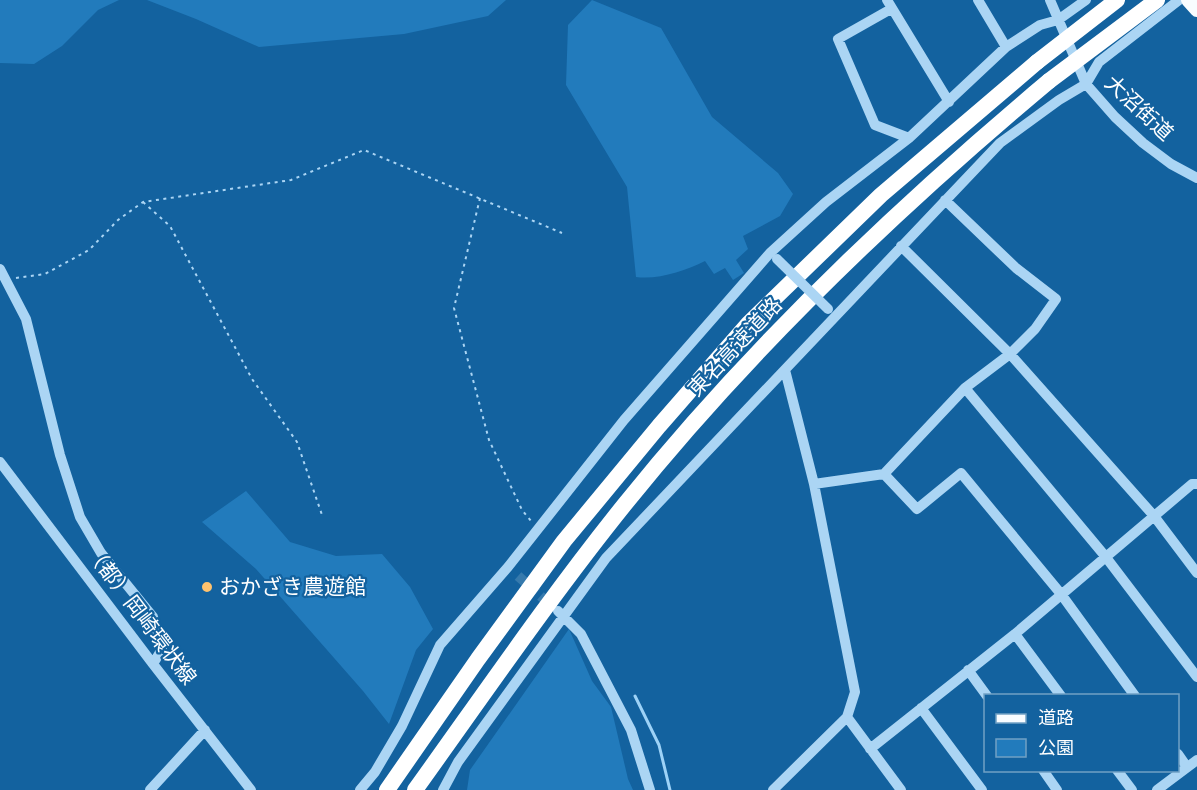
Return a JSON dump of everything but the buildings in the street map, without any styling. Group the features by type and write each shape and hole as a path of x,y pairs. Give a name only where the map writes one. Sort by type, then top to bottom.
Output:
{"highway":[{"name":"東名高速道路","path":"387,790 564,541 659,426 748,324 881,195 1036,62 1117,0"},
{"name":"東名高速道路","path":"415,790 568,577 626,503 717,397 831,278 899,213 1049,81 1157,0"}],"main road":[{"path":"1188,0 1197,10"}],"street":[{"path":"978,0 1006,47"},
{"path":"1050,0 1058,20"},
{"path":"360,790 375,772 402,726 440,645 508,567 624,420 773,256 826,202 909,138 1006,47 1040,25 1058,20 1086,0"},
{"path":"443,790 458,762 561,614 606,558 785,370 831,314 901,246 1000,143 1059,100 1086,84 1099,62 1179,0"},
{"path":"909,138 875,125 838,39 889,4 949,102"},
{"name":"大沼街道","path":"1058,20 1086,84 1115,117 1143,143 1171,164 1197,178"},
{"path":"814,484 884,474 966,388 1010,354 1035,329 1056,299 1016,268 945,200"},
{"path":"901,246 1010,354 1154,516 1197,573"},
{"path":"773,256 831,314"},
{"path":"0,269 26,319 60,455 80,517 101,554 153,618 162,649 153,664"},
{"path":"773,790 847,717 855,692 814,484 785,370"},
{"path":"966,388 1106,556 1197,677"},
{"name":"（都）岡崎環状線","path":"0,462 251,790"},
{"path":"884,474 917,509 961,473 1061,594 1134,694"},
{"path":"870,749 1014,633 1192,484 1197,484"},
{"path":"508,567 518,576"},
{"path":"561,614 580,634 632,729 650,790"},
{"path":"1014,633 1060,694"},
{"path":"968,670 986,694"},
{"path":"921,708 982,790"},
{"path":"847,717 901,790"},
{"path":"150,790 205,730"},
{"path":"1179,755 1187,767"},
{"path":"1157,790 1197,760"},
{"path":"1044,772 1057,790"},
{"path":"1118,772 1132,790"}],"path":[{"path":"6,280 45,274 89,250 118,220 143,202 291,180 364,150 562,233"},
{"path":"480,198 454,308 489,440 522,510 537,529"},
{"path":"143,202 170,226 252,379 297,442 322,515"}],"green space":[{"path":"0,0 119,0 98,10 62,46 34,64 0,63"},
{"path":"147,0 506,0 488,16 404,34 259,47"},
{"path":"592,0 661,28 712,117 778,173 793,194 780,216 743,236 748,249 736,260 744,273 733,280 725,268 714,274 705,261 671,274 636,277 627,187 566,85 568,25"},
{"path":"246,491 290,542 336,556 382,554 410,587 433,629 416,650 389,724 256,569 202,522"},
{"path":"569,629 592,681 611,707 628,779 633,790 467,790 470,770"}],"waterway":[{"path":"635,696 659,745 670,790"}],"tunnel":[{"path":"518,576 553,607"}],"place":[{"name":"おかざき農遊館","path":"207,587"}]}
